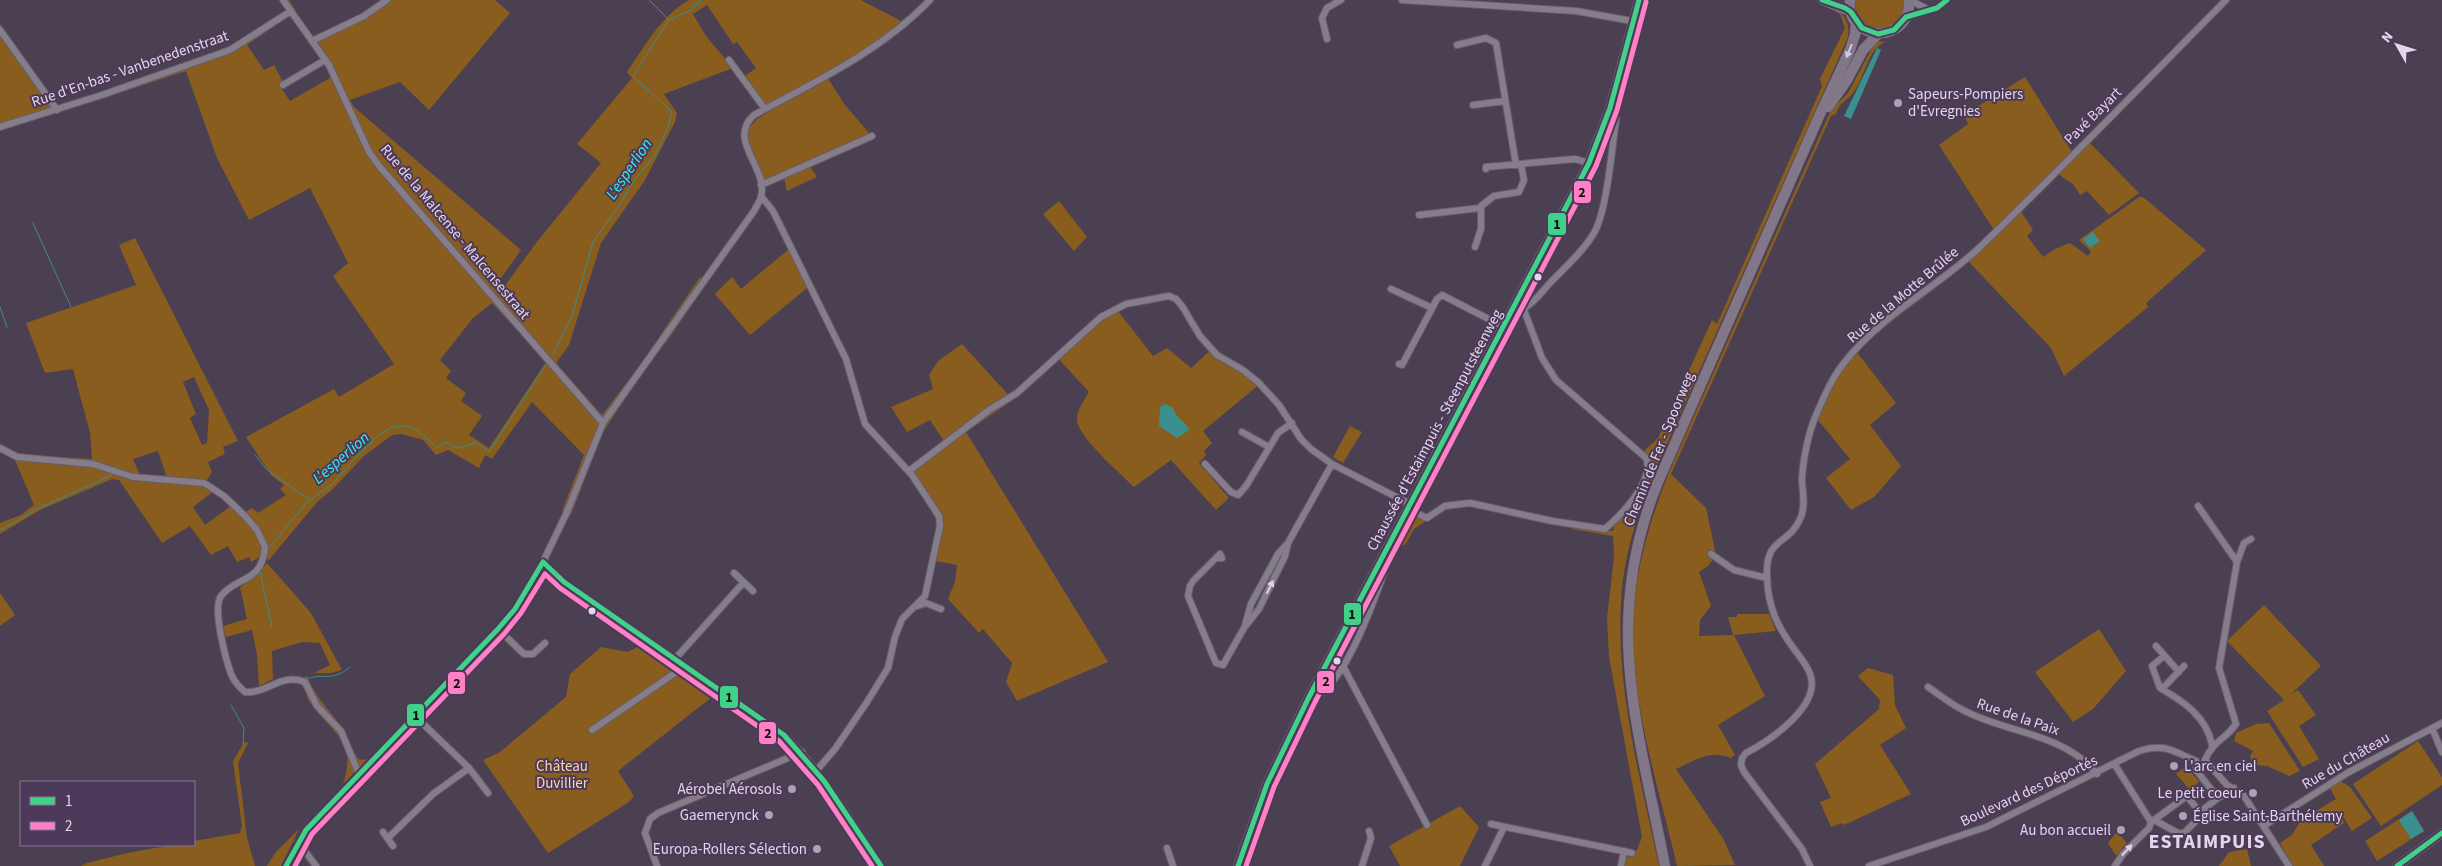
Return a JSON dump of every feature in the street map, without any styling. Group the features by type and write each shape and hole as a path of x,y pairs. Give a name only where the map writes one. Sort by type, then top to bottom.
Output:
{"highway":[{"path":"1850,0 1851,12 1856,22 1862,28 1878,34"},
{"path":"1906,17 1910,0"},
{"name":"Chemin de Fer - Spoorweg","path":"1818,122 1847,80 1863,50 1878,34 1894,30 1906,17"},
{"name":"Chemin de Fer - Spoorweg","path":"1666,866 1629,680 1628,604 1635,550 1658,482 1850,50 1855,35 1856,22"}],"main road":[{"name":"Chaussée d'Estaimpuis - Steenputsteenweg","path":"1238,866 1267,784 1308,699 1589,163 1610,108 1639,0"},
{"path":"1828,1 1851,12"},
{"path":"2397,866 2442,833"}],"street":[{"name":"Rue de la Malcense - Malcensestraat","path":"283,0 325,60 369,152 380,167 603,423"},
{"path":"312,41 364,16 387,0"},
{"path":"286,866 298,842 359,774 498,629 514,609 538,571 566,512 603,423 754,211 761,196 761,186 743,134 746,122 891,36 930,0"},
{"path":"1327,39 1322,18 1326,8 1341,0"},
{"path":"1402,0 1576,11 1632,21"},
{"path":"1910,0 1928,9"},
{"path":"1906,17 1928,9 1937,8 1947,0"},
{"name":"Pavé Bayart","path":"1977,249 2226,0"},
{"name":"Rue d'En-bas - Vanbenedenstraat","path":"0,127 57,110 230,50 291,11"},
{"path":"0,30 57,110"},
{"path":"1419,215 1480,208 1494,196 1519,192 1524,180 1505,100 1496,43 1486,38 1457,45"},
{"path":"283,85 325,60"},
{"path":"728,60 765,109"},
{"path":"1473,105 1505,100"},
{"path":"1512,312 1524,310 1574,258 1594,232 1602,206 1616,120 1616,113 1610,108"},
{"path":"761,186 872,136"},
{"path":"1486,169 1486,167 1575,159 1589,163"},
{"path":"761,196 773,210 846,359 865,424 909,471 936,512 940,526 928,588 915,607 902,619 888,668 835,749 816,770"},
{"path":"1475,247 1481,229 1480,208"},
{"name":"Rue de la Motte Brûlée","path":"1810,866 1802,849 1749,780 1741,765 1742,758 1746,753 1794,720 1807,698 1812,682 1806,667 1776,624 1770,606 1767,578 1771,549 1793,531 1801,518 1803,510 1802,476 1813,422 1838,372 1854,351 1879,328 1977,249"},
{"path":"1391,289 1432,308"},
{"path":"1400,364 1402,365 1437,299 1442,295 1504,327"},
{"path":"909,471 989,410 1017,393 1101,316 1126,304 1160,296 1176,299 1217,355 1243,370 1258,382 1311,449 1332,464 1409,506 1427,518 1445,506 1470,503 1552,521 1605,529 1629,506 1646,475 1648,463 1642,454 1556,380 1542,358 1524,310"},
{"path":"1205,464 1231,492 1238,495 1246,486 1278,432 1292,423"},
{"path":"1242,432 1269,447"},
{"path":"0,448 17,457 93,464 140,478 199,482 224,496 257,530 264,547 258,569 251,576 222,594 218,600 220,625 232,676 245,692 254,692 285,679 299,679 305,682 317,706 341,731 359,774"},
{"path":"1217,558 1193,581 1188,596 1216,663 1223,665 1244,628 1259,609 1285,556 1288,543 1332,464"},
{"path":"2198,506 2237,562"},
{"path":"2205,760 2212,745 2232,730 2236,724 2219,668 2237,562 2244,544 2251,539"},
{"path":"1711,554 1734,570 1767,578"},
{"path":"1308,699 1315,698 1344,668 1382,579 1384,555"},
{"path":"543,562 556,572 559,578"},
{"path":"538,571 559,578 784,735 802,752 816,770 882,866"},
{"path":"734,573 753,591"},
{"path":"676,659 744,583"},
{"path":"915,607 926,603 941,610"},
{"path":"498,629 524,654 533,654 545,644"},
{"path":"2156,646 2179,672"},
{"path":"2164,656 2152,666 2162,689 2179,698 2202,721 2210,733 2212,745"},
{"path":"592,730 685,666"},
{"path":"2162,689 2184,666"},
{"path":"1344,668 1428,825"},
{"name":"Rue de la Paix","path":"1928,687 1967,713 2053,741 2079,757 2097,774"},
{"path":"415,716 469,768 488,793"},
{"name":"Rue du Château","path":"2265,825 2316,792 2442,723"},
{"path":"2432,728 2442,752"},
{"name":"Boulevard des Déportés","path":"1869,866 1986,827 2097,774 2140,751 2155,746 2167,749 2196,762"},
{"path":"657,866 644,833 650,819 658,813 802,752"},
{"path":"2205,760 2196,762 2196,770 2218,798"},
{"path":"2205,760 2227,785 2244,796 2265,825 2290,866"},
{"path":"2115,765 2153,821 2180,834 2185,832 2202,814 2187,796 2153,821 2115,866"},
{"path":"388,838 433,794 469,768"},
{"path":"2200,812 2234,788"},
{"path":"1490,824 1632,853"},
{"path":"1485,866 1504,827"},
{"path":"1362,866 1371,838 1369,831"},
{"path":"382,832 393,846"},
{"path":"298,842 316,866"},
{"path":"1167,848 1172,866"},
{"path":"1621,866 1624,851"}],"green space":[{"path":"280,0 289,0 296,11 247,45 264,70 274,65 283,82 280,86 290,101 337,74 314,36 358,16 381,0 495,0 510,13 429,110 400,82 350,100 354,107 521,250 494,288 499,294 536,243 601,163 577,144 632,78 627,72 654,32 670,14 689,0 861,0 901,21 881,40 825,74 845,105 869,133 807,162 817,177 787,191 783,173 763,182 747,141 746,131 757,119 770,111 745,76 756,68 737,42 733,44 707,5 693,14 706,36 733,68 664,94 677,113 675,122 645,180 601,243 569,345 556,363 602,415 627,382 633,387 603,432 571,515 562,511 584,455 532,402 492,459 485,455 479,468 448,450 436,455 423,440 401,434 392,435 364,456 332,490 318,501 268,561 266,553 251,562 249,557 237,562 228,546 211,555 190,526 162,543 119,480 112,479 40,510 0,534 0,523 21,515 34,505 15,460 0,452 0,444 22,455 92,459 90,433 73,369 45,373 26,323 136,285 119,245 135,238 238,441 223,447 225,454 208,462 212,472 203,486 214,491 193,507 205,525 231,506 241,515 252,508 258,513 286,495 280,489 284,485 271,475 246,437 334,389 339,397 394,364 333,276 348,263 310,188 249,220 217,158 186,71 119,93 116,88 232,45 286,10","holes":["492,303 546,362 489,448 469,435 482,416 461,401 466,393 446,378 451,371 440,360 473,318","194,377 209,410 207,443 202,445 190,418 196,414 183,382","158,451 168,481 142,480 133,459"]},
{"path":"1855,0 1904,0 1902,14 1896,24 1889,28 1873,28 1860,17 1856,9"},
{"path":"1829,6 1839,11 1845,18 1848,26 1848,37 1658,464 1633,532 1622,585 1620,636 1622,670 1631,736 1659,866 1624,866 1626,857 1634,857 1642,837 1609,657 1607,618 1614,557 1613,536 1572,529 1573,525 1613,531 1614,527 1611,525 1649,472 1651,463 1643,452 1658,438 1712,320 1717,324 1822,86 1820,79 1845,28 1840,14"},
{"path":"0,24 59,106 88,96 91,102 0,131"},
{"path":"1886,41 1874,51 1853,93 1839,107 1836,114 1831,116 1671,474 1706,508 1716,555 1708,566 1699,572 1711,606 1700,620 1699,636 1733,635 1728,617 1737,617 1737,614 1769,614 1776,631 1734,635 1765,696 1718,725 1735,755 1731,758 1709,755 1676,769 1724,840 1735,865 1677,866 1645,736 1635,669 1634,604 1643,553 1657,504 1669,472 1831,110 1848,93 1872,48 1878,42"},
{"path":"2025,77 2072,152 1994,230 1939,145 1968,124 1964,115"},
{"path":"2088,141 2139,193 2109,215 2087,191 2080,195 2073,184 2058,172"},
{"path":"2139,197 2143,197 2206,250 2146,303 2148,307 2064,376 2051,348 1968,261 2020,210 2033,230 2027,236 2043,257 2055,249 2070,243 2088,256 2091,251 2079,240"},
{"path":"1059,201 1087,237 1074,251 1043,214"},
{"path":"789,249 807,288 750,335 715,294 732,277 741,289"},
{"path":"700,277 706,284 665,344 659,337"},
{"path":"1114,306 1153,356 1167,348 1191,368 1213,348 1261,383 1203,431 1212,443 1204,451 1206,455 1199,463 1229,498 1216,510 1171,460 1134,487 1093,446 1080,428 1077,421 1078,413 1089,392 1055,355 1094,320"},
{"path":"962,344 1013,400 966,432 1108,662 1017,701 1006,682 1012,663 983,629 979,633 948,599 955,582 957,565 930,560 936,532 936,519 919,491 914,472 947,446 930,420 907,432 891,407 933,389 929,375 938,361"},
{"path":"1856,351 1896,403 1870,425 1901,466 1874,497 1851,510 1826,478 1850,459 1818,420 1834,381"},
{"path":"1350,426 1362,432 1343,463 1333,457"},
{"path":"1410,515 1427,520 1414,529 1405,545 1400,545 1390,567 1388,555"},
{"path":"267,563 311,613 342,670 331,673 314,673 330,665 320,643 302,642 272,651 273,679 259,686 257,655 252,630 226,637 223,626 247,619 240,587 255,577"},
{"path":"0,593 15,615 0,626"},
{"path":"2264,605 2321,666 2291,694 2298,690 2316,715 2299,726 2319,759 2303,767 2267,711 2284,700 2227,641"},
{"path":"2099,629 2126,671 2093,709 2073,722 2035,672"},
{"name":"Château Duvillier","path":"647,642 717,693 618,771 634,796 629,802 548,853 483,760 500,752 566,697 570,674 601,647 628,652"},
{"path":"1868,668 1893,675 1895,705 1906,728 1880,745 1911,794 1844,825 1842,823 1831,827 1820,802 1831,798 1815,764 1879,709 1880,700 1858,676"},
{"path":"307,676 316,694 347,736 355,755 360,760 368,759 343,784 347,769 345,747 341,739 311,704 303,687 297,681"},
{"path":"2269,723 2300,771 2289,776 2267,766 2253,765 2250,756 2253,751 2234,741 2236,733 2256,724"},
{"path":"2418,741 2442,777 2442,785 2381,826 2353,784"},
{"path":"244,742 248,743 238,763 247,838 255,866 81,866 126,853 153,848 195,846 195,841 240,833 242,826 233,761"},
{"path":"2186,766 2199,782 2190,790 2176,774"},
{"path":"2339,780 2350,787 2372,818 2352,831 2340,812 2344,823 2311,845 2324,866 2293,866 2280,843 2292,835 2301,820 2336,799 2329,786"},
{"path":"1460,806 1479,827 1460,866 1400,866 1389,846"},
{"path":"2412,811 2424,831 2377,861 2365,841"},
{"path":"299,829 281,866 267,866 276,852"},
{"path":"2117,832 2127,843 2116,856 2108,843"},
{"path":"2247,849 2251,866 2219,866 2229,852"}],"shaded area":[{"path":"1877,48 1881,50 1851,119 1844,116"},
{"path":"2093,232 2100,241 2090,248 2083,239"},
{"path":"1165,404 1173,408 1189,430 1177,438 1159,426 1160,407"},
{"path":"2412,811 2424,831 2411,839 2399,820"}],"waterway":[{"path":"649,0 668,19"},
{"name":"L'esperlion","path":"553,354 572,316 593,242 623,200 630,186 655,155 668,127 672,112 633,76 669,20 691,10 701,0"},
{"path":"33,223 71,307"},
{"path":"0,307 7,327"},
{"name":"L'esperlion","path":"255,455 266,469 310,500 332,484 378,436 394,427 401,426 412,429 423,435 437,448 445,442 457,448 477,443 489,452 545,366"},
{"name":"L'esperlion","path":"0,529 35,510 112,475"},
{"path":"272,627 260,572 267,557 268,549 309,500"},
{"path":"307,679 318,676 338,675 350,667"},
{"path":"231,705 244,728 243,744"}],"transit line":[{"name":"1","path":"1238,866 1267,784 1308,699 1589,163 1610,108 1639,0"},
{"name":"1","path":"1822,0 1845,8 1851,12 1862,28 1878,34 1894,30 1906,17 1937,8 1947,0"},
{"name":"2","path":"1246,866 1274,787 1315,702 1596,166 1617,110 1646,2"},
{"name":"1","path":"543,562 564,582 784,735 824,781 881,866"},
{"name":"1","path":"286,866 306,830 515,609 543,562"},
{"name":"2","path":"295,866 312,834 504,634 521,613 545,574 560,588 779,741 818,785 872,866"},
{"name":"1","path":"2397,866 2442,833"}],"place":[{"name":"Sapeurs-Pompiers d'Evregnies","path":"1898,103"},
{"name":"L'arc en ciel","path":"2174,766"},
{"name":"Aérobel Aérosols","path":"792,789"},
{"name":"Le petit coeur","path":"2253,793"},
{"name":"Gaemerynck","path":"769,815"},
{"name":"Église Saint-Barthélemy","path":"2183,816"},
{"name":"Au bon accueil","path":"2121,830"},
{"name":"Europa-Rollers Sélection","path":"817,849"}],"district":[{"name":"ESTAIMPUIS","path":"2207,842"}]}
